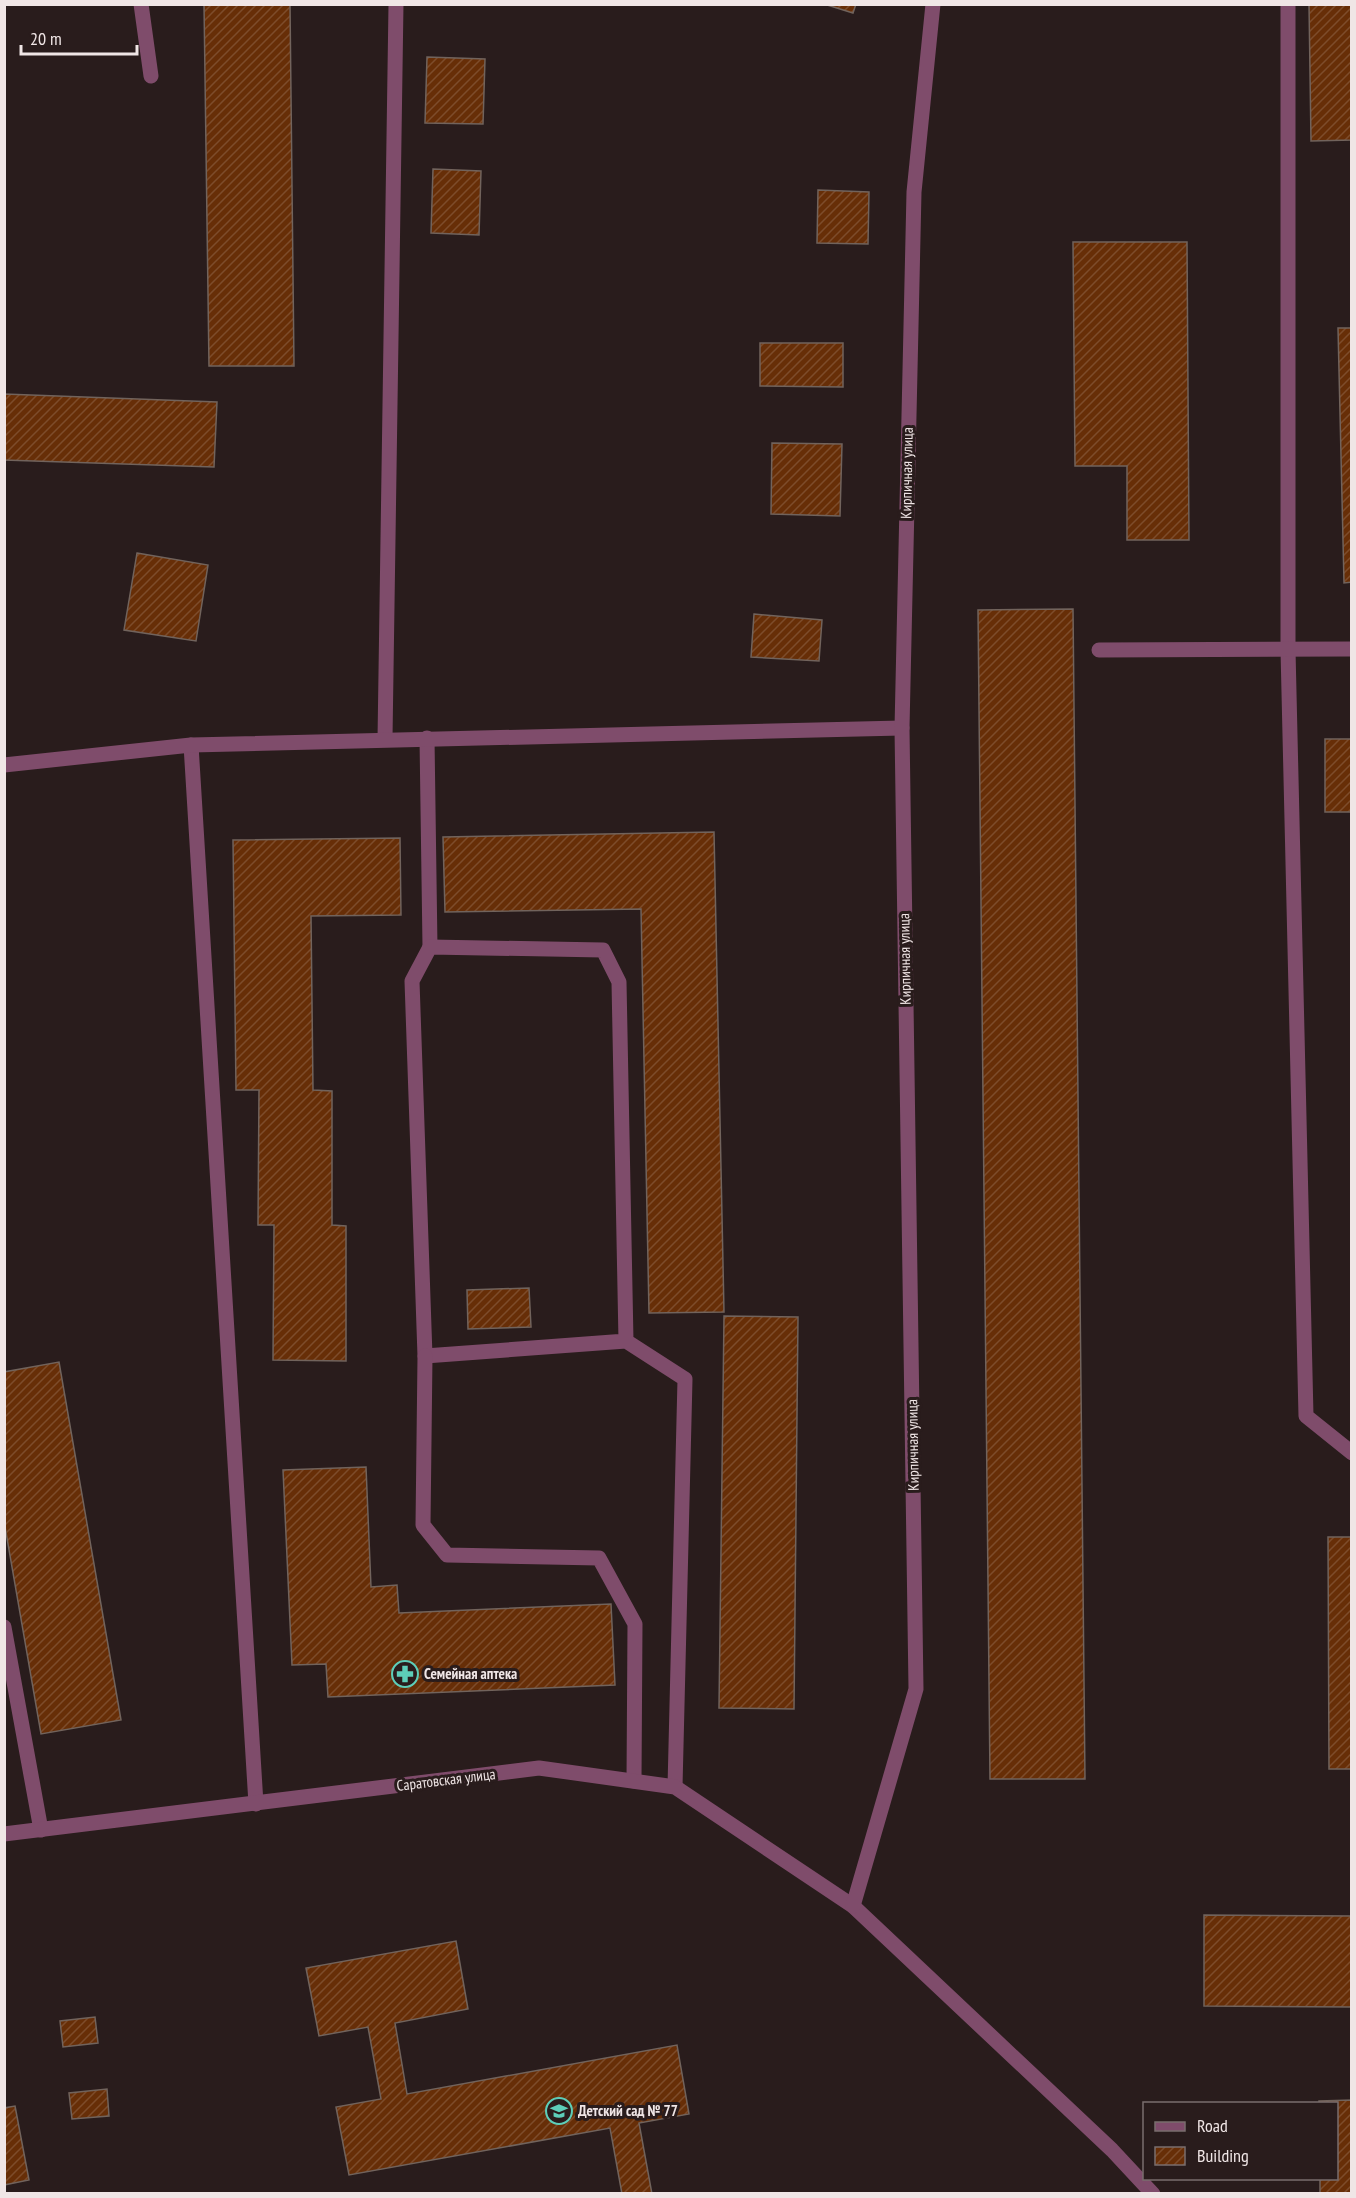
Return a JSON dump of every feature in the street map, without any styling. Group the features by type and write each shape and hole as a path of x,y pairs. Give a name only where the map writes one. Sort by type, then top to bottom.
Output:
{"street":[{"path":"141,4 151,76"},
{"path":"385,739 396,4"},
{"name":"Кирпичная улица","path":"853,1906 916,1689 902,728 914,192 933,4"},
{"path":"1288,4 1288,650 1306,1416 1352,1453"},
{"path":"1099,650 1352,649"},
{"path":"4,765 191,745 902,728"},
{"path":"427,738 430,946 412,981 425,1356 423,1525 447,1555 599,1558 635,1624 634,1781"},
{"path":"191,745 256,1804"},
{"path":"430,946 603,950 619,982 626,1341"},
{"path":"425,1356 626,1341 685,1379 675,1787"},
{"path":"4,1626 42,1830"},
{"name":"Саратовская улица","path":"4,1834 539,1768 675,1787 853,1906 1112,2150 1153,2193"}],"building":[{"path":"204,4 290,4 294,366 209,366"},
{"path":"824,4 856,4 853,13"},
{"path":"1309,4 1352,4 1352,140 1311,141"},
{"path":"427,57 485,59 483,124 425,123"},
{"path":"433,169 481,171 479,235 431,233"},
{"path":"818,190 869,192 868,244 817,243"},
{"path":"1073,242 1187,242 1189,540 1127,540 1127,466 1075,466"},
{"path":"1338,328 1352,328 1352,582 1344,583"},
{"path":"760,343 843,343 843,387 760,386"},
{"path":"4,394 217,402 214,467 4,460"},
{"path":"772,443 842,444 840,516 771,514"},
{"path":"137,553 208,565 196,641 124,630"},
{"path":"1073,609 1085,1779 990,1779 978,610"},
{"path":"754,614 822,620 819,661 751,657"},
{"path":"1325,739 1352,739 1352,812 1325,812"},
{"path":"714,832 724,1312 649,1313 641,909 445,912 443,837"},
{"path":"400,838 401,915 311,916 313,1090 332,1091 332,1225 346,1226 346,1361 273,1360 274,1225 258,1225 259,1090 236,1090 233,840"},
{"path":"529,1288 531,1327 468,1329 467,1290"},
{"path":"724,1316 798,1317 794,1709 719,1708"},
{"path":"59,1362 121,1720 41,1734 4,1521 4,1372"},
{"path":"366,1467 371,1587 397,1585 399,1613 611,1604 615,1685 328,1697 326,1664 292,1665 283,1470"},
{"path":"1328,1537 1352,1537 1352,1769 1329,1769"},
{"path":"1204,1915 1352,1916 1352,2007 1204,2006"},
{"path":"456,1941 468,2009 395,2023 407,2094 677,2045 689,2114 639,2123 652,2194 622,2194 610,2128 349,2175 336,2107 381,2099 368,2027 319,2036 306,1968"},
{"path":"95,2017 98,2043 63,2047 60,2021"},
{"path":"107,2089 109,2116 72,2119 69,2093"},
{"path":"1352,2100 1352,2194 1320,2194 1320,2180 1338,2180 1338,2102 1319,2101"},
{"path":"15,2106 29,2180 4,2185 4,2108"}],"place":[{"name":"Семейная аптека","path":"405,1674"},
{"name":"Детский сад № 77","path":"559,2111"}]}
